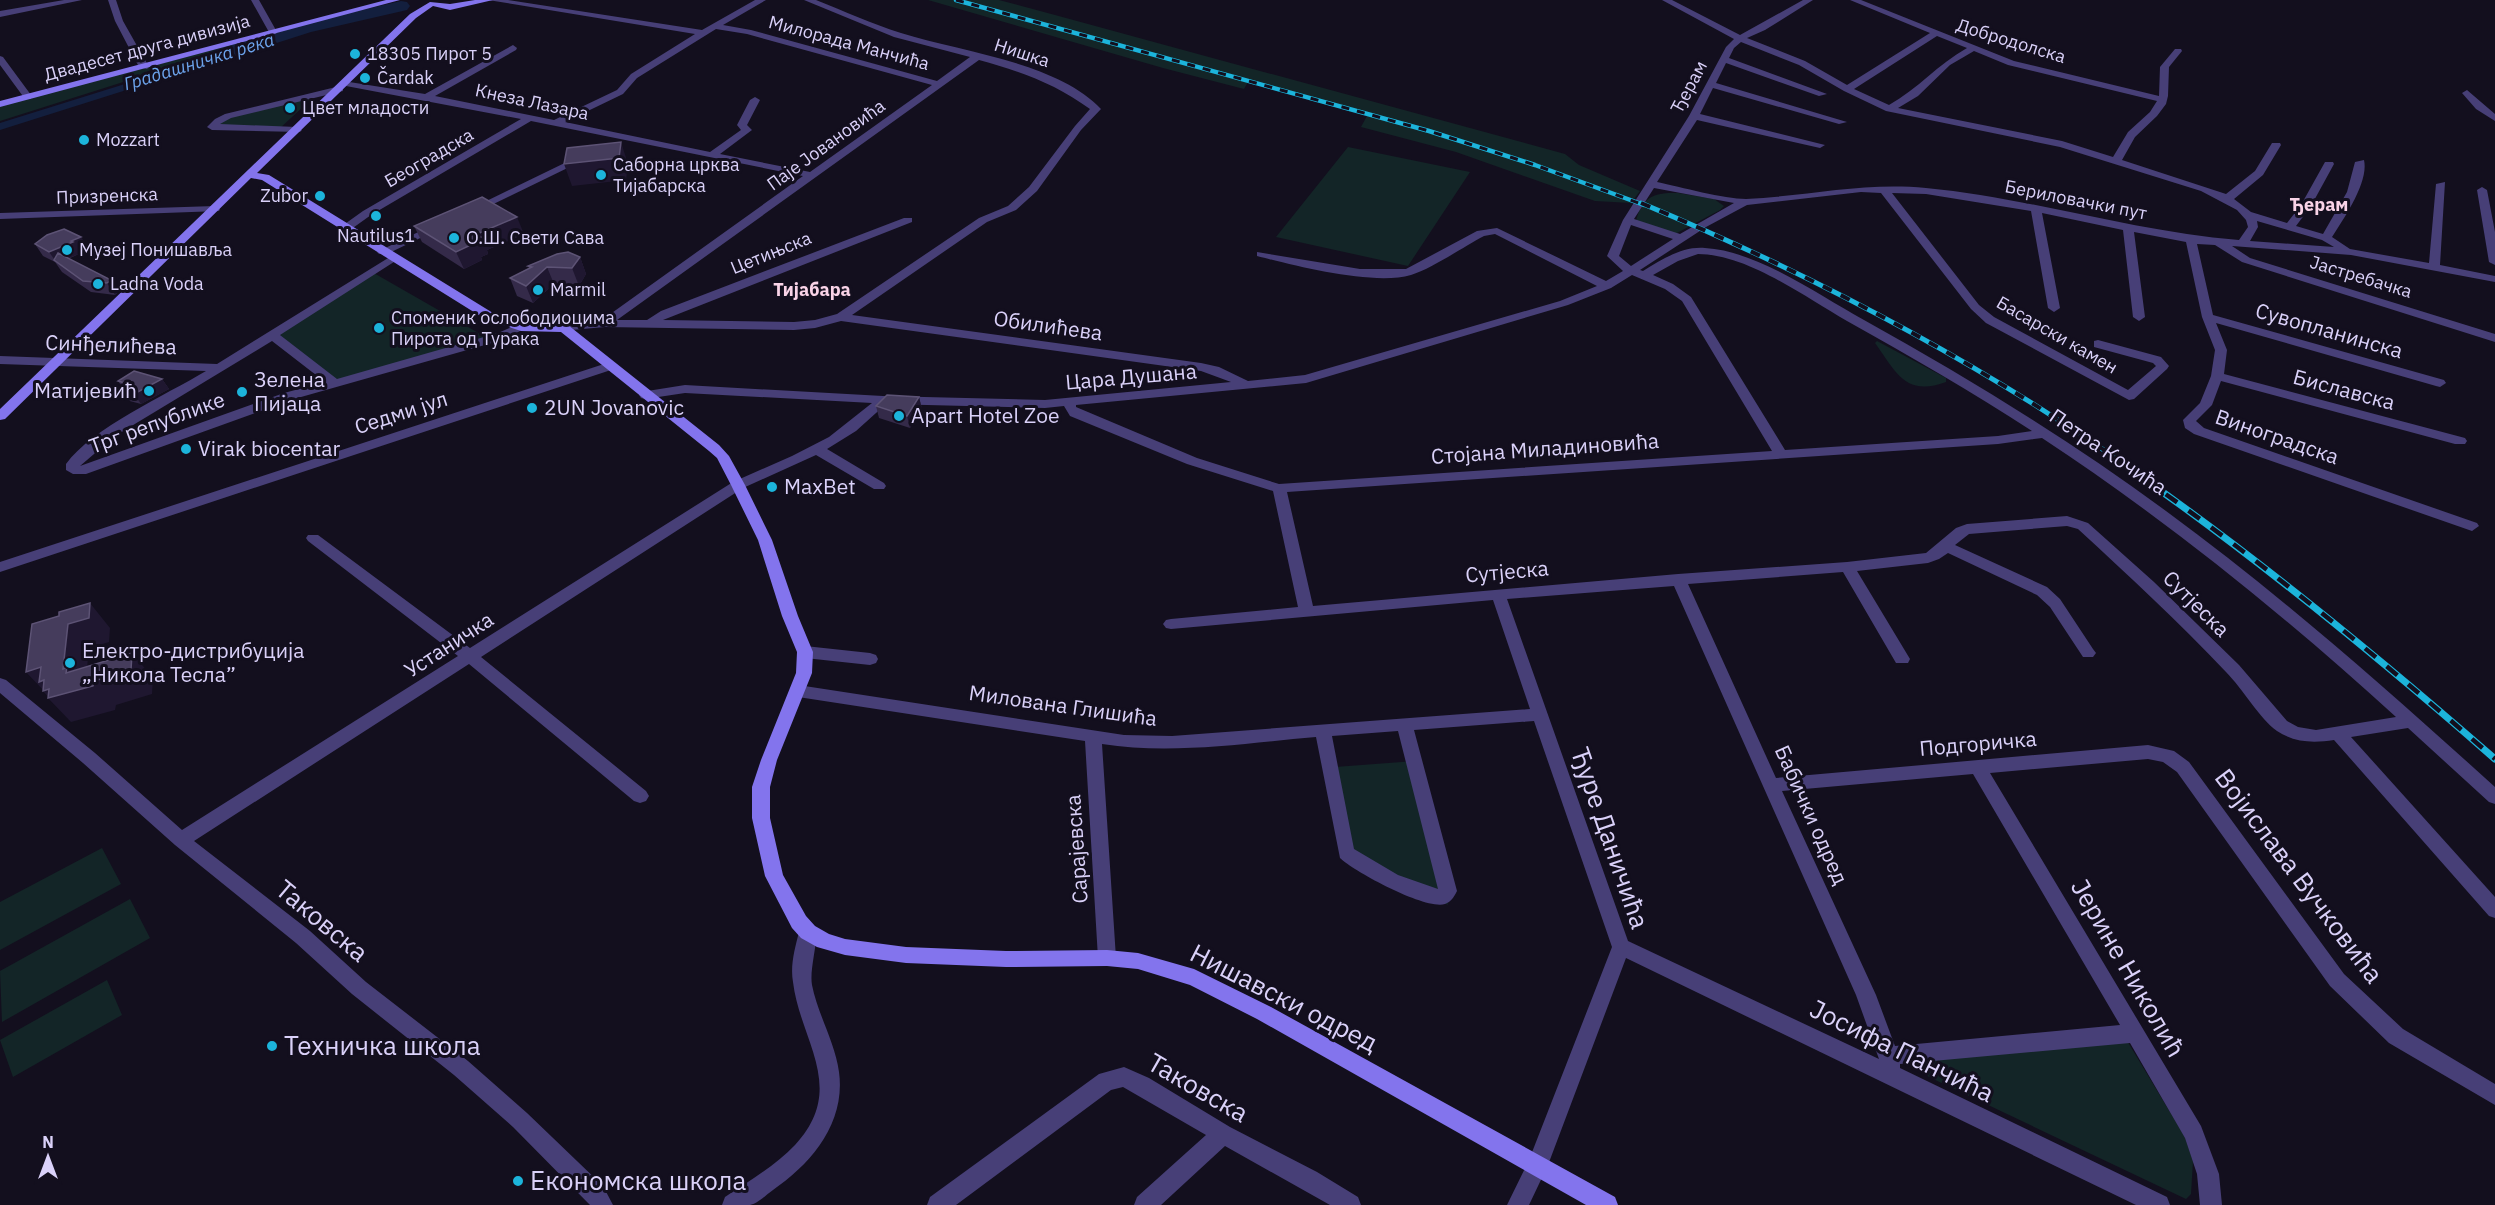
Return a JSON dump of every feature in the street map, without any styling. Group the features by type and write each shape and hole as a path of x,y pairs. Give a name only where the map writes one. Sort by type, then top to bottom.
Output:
{"street":[{"path":"0,14 78,0"},
{"path":"112,0 119,21 144,66"},
{"path":"255,0 273,32"},
{"path":"491,0 704,33"},
{"name":"Двадесет друга дивизија","path":"0,104 372,6 411,7 491,0"},
{"path":"555,123 620,92 634,76 762,0"},
{"name":"Нишка","path":"808,0 897,35 1018,67 1050,79 1080,96 1096,109 1078,128 1033,189 1012,208"},
{"path":"1666,0 1740,38 1789,57 1889,109 2032,137 2182,181 2227,199 2249,215 2326,238 2351,252"},
{"name":"Ђерам","path":"1628,220 1694,116 1730,47 1740,38 1762,28 1809,0"},
{"name":"Добродолска","path":"1854,0 2011,63 2163,100"},
{"path":"0,416 343,86 411,7"},
{"name":"Милорада Манчића","path":"715,26 748,32 939,84"},
{"path":"1847,89 1935,34"},
{"path":"426,97 513,48"},
{"path":"1889,109 1915,94 1947,63 1972,49"},
{"path":"2116,162 2132,134 2156,113 2163,100 2161,71 2178,51"},
{"name":"Паје Јовановића","path":"605,323 978,56"},
{"path":"0,59 28,97"},
{"path":"1723,59 1822,94"},
{"path":"1711,85 1842,122"},
{"path":"297,130 212,127 228,116 343,86"},
{"name":"Кнеза Лазара","path":"343,86 426,97 811,176"},
{"path":"2467,93 2479,107 2495,118"},
{"path":"712,155 747,130 742,125 743,119 754,100"},
{"path":"1694,116 1820,145"},
{"name":"Београдска","path":"346,228 367,213 530,118"},
{"path":"606,148 627,138"},
{"path":"2227,199 2259,173 2276,145"},
{"path":"466,213 595,153"},
{"path":"2326,238 2351,195 2359,174 2360,162"},
{"path":"2289,227 2306,206 2329,164"},
{"name":"Трг републике","path":"250,175 265,177 489,316 521,327 564,328 605,323"},
{"name":"Бериловачки пут","path":"1649,184 1744,202 1829,191 1883,188 1958,195 2192,240 2220,244 2243,243 2351,252 2495,279"},
{"path":"2434,268 2441,184"},
{"name":"Басарски камен","path":"1883,188 1975,307 1990,320 2129,396 2163,366 2157,360 2098,344"},
{"path":"2482,190 2495,262"},
{"path":"1639,273 1681,238 1744,202"},
{"name":"Обилићева","path":"605,323 794,326 815,324 841,317 983,220 1012,208"},
{"name":"Призренска","path":"0,216 215,209"},
{"path":"2036,209 2054,308"},
{"path":"2243,243 2253,227 2249,215"},
{"name":"Цетињска","path":"650,323 664,314 908,220"},
{"path":"1681,238 1628,220 1613,256 1617,262 1670,285 1687,299 1781,455"},
{"path":"388,255 445,223"},
{"path":"2128,229 2139,317"},
{"path":"1262,254 1337,268 1398,275 1409,272 1481,233 1497,231 1606,286"},
{"name":"Виноградска","path":"2192,240 2208,317 2221,350 2217,376 2206,405 2189,420 2194,428 2472,526"},
{"name":"Јастребачка","path":"2220,244 2246,260 2495,338"},
{"name":"Петра Кочића","path":"1639,273 1695,250 1724,254 1788,283 1990,399 2200,543 2412,721 2495,797"},
{"name":"Трг републике","path":"388,255 273,336 94,446 77,459 73,464 73,470 86,470 269,403 502,336 521,327"},
{"name":"Цара Душана","path":"645,395 685,389 883,400 994,404 1070,403 1306,379 1564,303 1639,273"},
{"name":"Обилићева","path":"841,317 1201,367 1215,370 1247,385"},
{"name":"Сувопланинска","path":"2208,317 2440,383"},
{"path":"564,328 722,456 765,540 790,616 805,652 804,672 798,691 761,787 761,818 774,876 799,922 808,932 802,960 802,980 808,1009 829,1066 828,1090 817,1134 802,1154 733,1205"},
{"path":"273,336 335,383"},
{"name":"Синђелићева","path":"0,360 220,368"},
{"name":"Седми јул","path":"0,567 610,366"},
{"name":"Биславска","path":"2217,376 2460,441"},
{"name":"Устаничка","path":"181,840 738,485 818,450 843,435 883,400"},
{"name":"Стојана Миладиновића","path":"1070,403 1070,408 1075,413 1146,443 1258,483 1279,488 1987,441 2043,434"},
{"path":"818,450 879,486"},
{"path":"1279,488 1306,610"},
{"name":"Сутјеска","path":"1171,624 1306,610 1847,567 1928,558 1938,554 1961,531 1967,529 2067,521 2078,523 2149,586 2232,669 2281,725 2303,735 2339,734 2412,721"},
{"path":"313,538 401,600 640,796"},
{"path":"1946,546 2042,591 2055,603 2088,653"},
{"path":"1847,567 1902,658"},
{"name":"Бабички одред","path":"1678,579 1866,995 1890,1065"},
{"name":"Ђуре Даничића","path":"1498,594 1621,947 1537,1165"},
{"path":"805,652 870,659"},
{"name":"Таковска","path":"0,684 89,758 181,840 303,938 359,988 461,1068 520,1120 595,1194 602,1205"},
{"name":"Милована Глишића","path":"798,691 1124,741 1172,742 1541,714"},
{"path":"1323,730 1346,853 1354,861 1384,875 1436,898 1442,897 1448,891 1404,724"},
{"path":"2339,734 2495,910"},
{"name":"Сарајевска","path":"1093,736 1107,958"},
{"name":"Подгоричка","path":"1773,785 2148,752 2168,756 2183,767"},
{"name":"Јерине Николић","path":"1978,767 2194,1133 2208,1174 2211,1205"},
{"name":"Војислава Вучковића","path":"2183,767 2337,980 2396,1036 2495,1095"},
{"name":"Нишавски одред","path":"808,932 824,941 846,947 906,955 1006,960 1107,958 1138,961 1168,968 1223,991 1607,1205"},
{"name":"Јосифа Панчића","path":"1621,947 1890,1065 2158,1205"},
{"name":"Јосифа Панчића","path":"1890,1065 2135,1033"},
{"name":"Таковска","path":"938,1205 1106,1081 1124,1077 1143,1085 1223,1134 1309,1180 1350,1205"},
{"path":"1146,1205 1223,1134"},
{"path":"1518,1205 1537,1165"}],"shaded area":[{"path":"928,0 999,0 1055,15 1565,154 1579,165 1640,191 1631,203 1595,201 1456,152 1361,127 1368,114 1248,82 1244,89"},
{"path":"288,30 0,121 0,106"},
{"path":"316,95 279,129 215,125 223,119"},
{"path":"1348,147 1470,172 1408,266 1276,237"},
{"path":"1678,193 1714,199 1724,206 1675,234 1636,221 1642,206 1650,198 1656,195"},
{"path":"372,272 489,339 337,381 276,332"},
{"path":"1877,341 1946,378 1946,382 1932,386 1911,384 1896,372 1875,343"},
{"path":"1415,761 1448,905 1353,855 1335,767"},
{"path":"102,848 121,884 0,950 0,902"},
{"path":"130,899 150,938 2,1022 0,971"},
{"path":"107,980 122,1015 13,1077 0,1040"},
{"path":"2126,1039 2185,1137 2193,1161 2191,1194 2186,1199 1929,1077 1916,1067 1926,1061"}],"water":[{"path":"253,44 259,48 0,130 0,123"}],"building":[{"path":"621,142 619,158 564,164 567,148"},
{"path":"482,197 517,217 477,234 481,237 471,241 475,243 456,252 414,226"},
{"path":"64,229 81,237 49,252 35,244 47,235"},
{"path":"568,252 580,257 572,268 547,267 526,286 510,278 532,267 528,266"},
{"path":"58,253 111,280 107,283 83,281 54,260"},
{"path":"134,371 162,379 134,394 119,390 128,384 118,381"},
{"path":"887,395 919,397 907,416 876,406"},
{"path":"90,603 89,618 68,624 63,669 67,667 66,673 132,653 131,670 94,681 93,686 48,698 49,689 43,691 44,680 39,682 41,667 26,672 32,624 59,616 59,612"}],"waterway":[{"name":"Градашничка река","path":"214,57 306,28 401,6"}],"railway":[{"path":"956,0 1429,131 1535,165 1644,205"},
{"path":"1641,203 1766,259 1889,320 2008,388 2123,463"},
{"path":"2120,462 2217,532 2312,605 2495,759"}],"place":[{"name":"18305 Пирот 5","path":"355,54"},
{"name":"Čardak","path":"365,78"},
{"name":"Цвет младости","path":"290,108"},
{"name":"Mozzart","path":"84,140"},
{"name":"Саборна црква Тијабарска","path":"601,175"},
{"name":"Zubor","path":"320,196"},
{"name":"Nautilus1","path":"376,216"},
{"name":"О.Ш. Свети Сава","path":"454,238"},
{"name":"Музеј Понишавља","path":"67,250"},
{"name":"Ladna Voda","path":"98,284"},
{"name":"Marmil","path":"538,290"},
{"name":"Споменик ослободиоцима Пирота од Турака","path":"379,328"},
{"name":"Матијевић","path":"149,391"},
{"name":"Зелена Пијаца","path":"242,392"},
{"name":"2UN Jovanovic","path":"532,408"},
{"name":"Apart Hotel Zoe","path":"899,416"},
{"name":"Virak biocentar","path":"186,449"},
{"name":"MaxBet","path":"772,487"},
{"name":"Електро-дистрибуција „Никола Тесла”","path":"70,663"},
{"name":"Техничка школа","path":"272,1046"},
{"name":"Економска школа","path":"518,1181"}],"district":[{"name":"Ђерам","path":"2319,205"},
{"name":"Тијабара","path":"812,290"}]}
